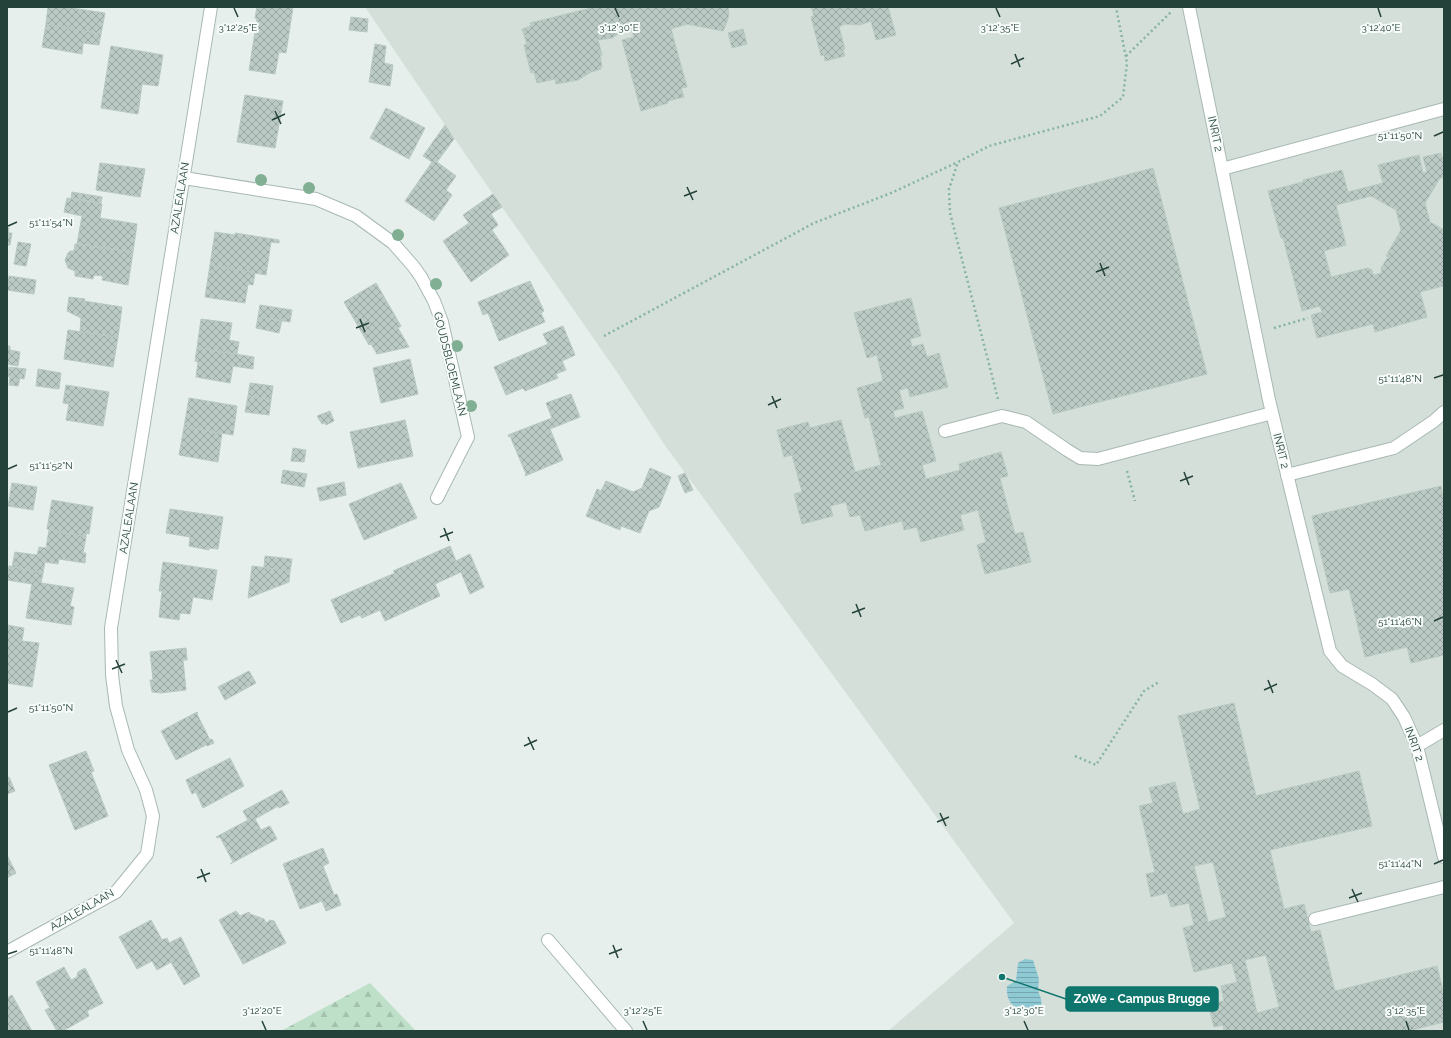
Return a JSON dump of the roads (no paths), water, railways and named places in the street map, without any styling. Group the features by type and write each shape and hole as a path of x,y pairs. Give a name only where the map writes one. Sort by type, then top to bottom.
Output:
{"street":[{"name":"AZALEALAAN","path":"7,952 116,892 147,854 153,816 146,790 128,750 116,706 112,675 111,628 211,7"},
{"name":"INRIT 2","path":"1189,7 1272,413 1330,651 1342,666 1372,684 1392,699 1404,717 1417,746 1444,857"},
{"path":"1222,169 1444,110"},
{"name":"GOUDSBLOEMLAAN","path":"184,178 316,199 356,216 393,243 417,272 434,301 442,322 468,437 438,498"},
{"path":"1287,475 1394,448 1434,422 1444,412"},
{"path":"946,431 1002,416 1026,422 1080,458 1098,459 1272,413"},
{"path":"1417,746 1444,730"},
{"path":"1315,919 1444,887"},
{"path":"548,940 626,1031"}],"water":[{"path":"1025,959 1033,960 1039,979 1038,990 1042,1009 1028,1014 1014,1007 1009,1000 1007,992 1007,986 1016,981 1018,963"}],"place":[{"name":"ZoWe - Campus Brugge","path":"1002,977"}]}
